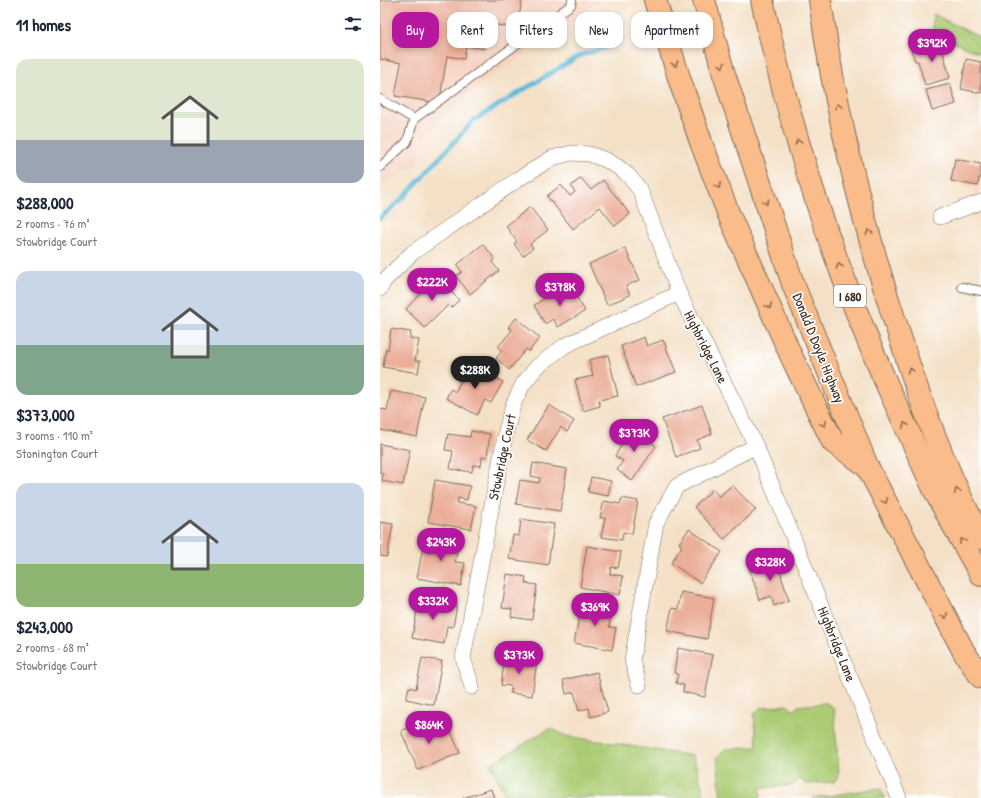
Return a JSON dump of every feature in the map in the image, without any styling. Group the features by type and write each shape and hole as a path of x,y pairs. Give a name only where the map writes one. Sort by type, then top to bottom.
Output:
{"highway":[{"path":"655,0 680,81 729,216 793,360 833,442 867,466"},
{"name":"Donald D Doyle Highway","path":"704,0 723,71 793,284 867,466 964,652 981,677"},
{"name":"I 680","path":"762,0 774,57 801,154 840,271 890,394 939,498 981,575"},
{"path":"820,0 835,94 845,138 874,253 895,324 916,389 941,452 966,510 981,538"}],"street":[{"name":"Highbridge Lane","path":"380,289 384,281 412,253 533,168 552,158 572,153 589,154 606,160 618,167 628,176 640,190 679,294 756,446 900,798"},
{"path":"940,217 981,202"},
{"name":"Stowbridge Court","path":"472,686 463,658 506,431 513,405 524,384 537,367 564,346 679,294"},
{"path":"639,685 632,660 656,523 677,486 756,446"}],"lane":[{"path":"380,166 407,142 414,119 571,5 572,0"},
{"path":"380,99 414,119"},
{"path":"962,287 981,291"}],"shaded area":[{"path":"380,0 604,0 586,12 575,12 575,19 567,24 567,12 506,12 506,48 533,48 471,91 426,134 421,153 414,167 380,186"}],"green space":[{"path":"933,14 981,38 981,54 933,34"},
{"path":"826,703 834,708 839,775 834,782 806,784 799,778 794,785 760,788 761,798 721,798 717,758 725,749 757,747 754,714 760,708 787,705 794,711 798,706"},
{"path":"550,728 566,736 693,756 705,798 569,798 567,795 561,798 506,798 491,764"},
{"path":"880,788 885,798 813,798"}],"building":[{"path":"380,0 522,0 520,12 506,12 506,26 498,25 498,12 447,12 447,48 466,48 464,59 447,56 441,93 432,102 395,96 401,63 380,59"},
{"path":"940,41 950,78 925,85 918,61 915,61 911,49"},
{"path":"966,59 981,62 981,93 961,89"},
{"path":"950,84 956,104 932,111 926,90"},
{"path":"955,159 981,164 981,178 979,178 978,186 951,181"},
{"path":"581,178 591,190 603,180 630,214 615,226 600,207 573,229 547,196 561,185 570,196 575,192 571,186"},
{"path":"530,207 548,230 530,244 533,248 523,256 514,244 517,242 506,226"},
{"path":"483,244 495,259 492,262 499,271 470,294 456,276 462,272 457,265"},
{"path":"625,248 640,280 626,286 630,295 607,305 589,264"},
{"path":"435,275 459,300 451,308 448,305 425,328 406,309 423,291 421,289"},
{"path":"569,284 585,311 558,327 553,319 545,324 534,305"},
{"path":"516,318 540,338 529,351 526,349 509,370 496,358 502,351 498,347 512,330 508,327"},
{"path":"391,329 411,332 410,338 419,340 415,361 420,361 418,373 383,367 386,349 388,350"},
{"path":"644,337 647,346 663,340 676,372 636,387 621,346"},
{"path":"608,355 618,396 599,400 600,406 583,411 575,380 593,376 589,360"},
{"path":"470,364 503,382 491,403 485,400 477,415 446,398 451,389 455,392"},
{"path":"391,391 425,397 417,437 380,430 380,409 387,410"},
{"path":"549,405 574,421 567,432 561,427 546,451 527,440"},
{"path":"702,405 712,434 697,440 700,448 676,457 662,419"},
{"path":"628,427 656,446 632,481 617,470 623,461 615,456 625,440 621,437"},
{"path":"471,431 490,434 487,457 482,457 481,466 473,465 472,472 450,469 453,451 445,450 448,434 470,437"},
{"path":"380,444 410,450 403,485 382,481 383,474 380,473"},
{"path":"533,463 567,469 560,511 516,504 520,480 539,483 540,478 531,476"},
{"path":"591,477 611,481 608,496 588,492"},
{"path":"435,480 470,486 467,500 458,498 457,503 476,506 471,529 428,522"},
{"path":"732,485 756,510 724,539 694,507 713,489 719,497"},
{"path":"622,498 638,501 632,534 623,532 622,540 601,537 605,518 600,518 604,501 620,504"},
{"path":"521,519 554,524 548,565 509,559 513,535 519,536"},
{"path":"380,522 393,524 387,557 380,556"},
{"path":"689,529 722,552 700,583 671,563 682,546 679,543"},
{"path":"425,537 459,543 455,562 465,563 461,586 417,578"},
{"path":"587,546 621,552 618,568 611,567 610,574 623,576 620,595 580,587"},
{"path":"777,559 789,600 774,606 771,596 760,600 749,568"},
{"path":"507,574 526,577 525,583 537,585 532,620 511,617 512,609 502,608"},
{"path":"681,592 714,598 707,639 667,631 672,608 678,609"},
{"path":"419,599 457,605 453,627 447,626 444,644 412,638"},
{"path":"582,602 612,607 609,627 616,628 612,650 574,643"},
{"path":"678,648 713,655 705,697 683,692 684,685 676,683 678,674 674,673"},
{"path":"505,656 537,661 532,696 510,693 511,686 501,685"},
{"path":"422,658 442,661 434,705 406,699 409,687 416,689"},
{"path":"597,672 608,712 591,717 589,708 579,711 574,692 566,694 563,680"},
{"path":"429,719 436,736 450,730 460,753 418,770 401,731"},
{"path":"491,789 494,798 463,798"}],"waterway":[{"path":"380,218 404,197 474,120 579,56 604,48"}]}
